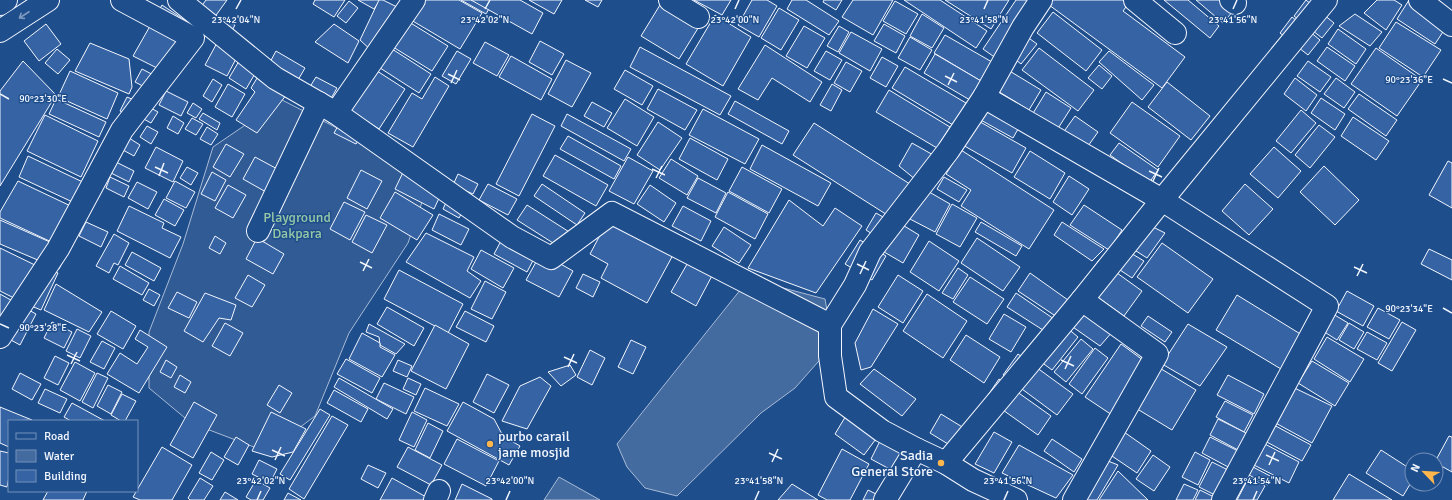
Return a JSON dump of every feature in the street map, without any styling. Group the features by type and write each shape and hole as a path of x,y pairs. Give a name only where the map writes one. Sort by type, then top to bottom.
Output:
{"street":[{"path":"0,4 6,0"},
{"path":"0,31 48,0"},
{"path":"0,337 58,249 122,130 194,38 122,0"},
{"path":"179,0 275,78 327,108 512,237 551,258 612,213 830,325"},
{"path":"258,231 327,108 414,0"},
{"path":"670,0 698,17"},
{"path":"1016,500 973,480 946,463 882,431 836,397 830,356 830,325 854,285 870,252 948,151 984,97 1023,26 1041,0"},
{"path":"1135,0 1175,33"},
{"path":"946,463 1082,300 1326,0"},
{"path":"1420,0 1452,25"},
{"path":"984,97 1162,200 1328,306 1223,500"},
{"path":"1074,500 1157,354 1082,300"},
{"path":"886,500 916,449"}],"shaded area":[{"name":"Playground Dakpara","path":"282,100 431,176 408,243 349,333 315,416 267,452 191,423 149,388 149,332 183,244 213,147"}],"water":[{"path":"749,279 825,299 833,345 795,388 761,413 677,496 645,488 627,467 617,444"},
{"path":"559,477 600,500 544,500"}],"building":[{"path":"206,0 227,0 209,25 195,15"},
{"path":"315,0 345,0 334,17 313,4"},
{"path":"358,0 380,0 374,9"},
{"path":"379,0 383,0 397,7 374,53 360,40"},
{"path":"423,0 459,0 482,13 460,49 411,20"},
{"path":"461,0 494,0 486,14"},
{"path":"471,0 520,0 543,13 532,34"},
{"path":"529,0 562,0 554,14"},
{"path":"585,0 602,0 598,7"},
{"path":"663,0 689,0 708,12 679,59 641,36"},
{"path":"694,0 731,0 722,15"},
{"path":"752,0 767,0 777,6 759,37 738,25"},
{"path":"792,0 806,0 839,21 829,35 787,9"},
{"path":"824,0 842,0 836,10 823,2"},
{"path":"853,0 893,0 873,35 842,17"},
{"path":"904,0 940,0 987,31 976,48"},
{"path":"945,0 1009,0 991,29"},
{"path":"1016,0 1041,0 1000,61 983,49"},
{"path":"1046,0 1131,0 1123,11 1185,57 1162,88 1045,2"},
{"path":"1164,0 1188,0 1219,26 1210,38"},
{"path":"1196,0 1219,0 1233,11 1223,23"},
{"path":"1306,0 1334,23 1322,38 1294,16"},
{"path":"1377,0 1394,0 1402,5 1386,30 1364,13"},
{"path":"1409,0 1423,0 1452,18 1435,44 1397,19"},
{"path":"349,1 358,8 346,23 337,16"},
{"path":"895,1 918,14 906,34 883,21"},
{"path":"162,5 195,27 167,73 133,56"},
{"path":"779,8 799,20 781,50 761,38"},
{"path":"1053,12 1102,50 1086,71 1037,33"},
{"path":"922,14 944,28 932,48 910,36"},
{"path":"1355,14 1382,32 1370,46 1339,26"},
{"path":"715,15 751,37 723,86 686,64"},
{"path":"1292,17 1320,40 1308,55 1280,33"},
{"path":"224,18 235,25 229,36 218,30"},
{"path":"409,22 448,46 432,71 393,47"},
{"path":"1396,22 1441,50 1423,77 1379,48"},
{"path":"46,24 61,44 39,61 24,41"},
{"path":"334,24 359,41 348,63 315,42"},
{"path":"884,24 905,36 896,53 874,41"},
{"path":"804,26 825,38 807,68 786,56"},
{"path":"839,26 849,32 838,52 827,46"},
{"path":"1338,29 1366,49 1356,64 1328,44"},
{"path":"851,32 882,49 870,71 839,53"},
{"path":"945,35 992,62 981,81 934,53"},
{"path":"1026,36 1037,44 1021,64 1011,56"},
{"path":"910,37 932,50 920,70 898,58"},
{"path":"218,41 239,53 227,76 205,65"},
{"path":"540,41 564,54 552,75 529,62"},
{"path":"485,42 509,55 497,76 473,63"},
{"path":"90,43 129,59 132,87 129,94 75,71"},
{"path":"765,45 822,82 810,102 772,78 758,100 738,89"},
{"path":"389,47 431,74 419,93 377,66"},
{"path":"640,47 731,96 720,115 630,67"},
{"path":"1327,47 1355,66 1345,81 1317,61"},
{"path":"1039,48 1094,90 1078,111 1022,70"},
{"path":"1376,48 1422,80 1397,116 1351,84"},
{"path":"57,49 70,60 58,74 45,63"},
{"path":"276,51 305,68 298,80 269,64"},
{"path":"457,51 471,59 456,84 442,76"},
{"path":"826,51 842,60 830,80 814,71"},
{"path":"1109,51 1154,85 1142,100 1099,62"},
{"path":"935,54 981,81 970,100 924,73"},
{"path":"242,56 260,65 246,89 229,78"},
{"path":"511,56 552,79 541,100 499,77"},
{"path":"882,57 898,66 886,87 870,78"},
{"path":"566,60 591,73 572,107 548,94"},
{"path":"23,61 56,95 0,186 0,91"},
{"path":"1308,61 1331,77 1320,92 1297,76"},
{"path":"846,62 862,71 850,92 834,83"},
{"path":"998,64 1041,90 1029,110 986,84"},
{"path":"1099,65 1112,76 1102,89 1088,78"},
{"path":"905,67 966,103 953,125 892,88"},
{"path":"142,69 165,81 158,94 135,82"},
{"path":"374,69 405,89 379,129 348,109"},
{"path":"262,70 290,90 257,133 236,120 255,92 251,88"},
{"path":"625,70 653,86 642,105 614,89"},
{"path":"70,71 118,93 107,119 58,97"},
{"path":"316,77 337,88 329,102 308,90"},
{"path":"435,77 449,86 413,147 388,133 412,93 422,99"},
{"path":"1295,78 1317,95 1306,111 1284,94"},
{"path":"1336,78 1355,92 1344,108 1324,94"},
{"path":"213,79 222,85 212,102 203,96"},
{"path":"1167,82 1210,116 1191,140 1148,107"},
{"path":"228,84 245,94 232,117 215,107"},
{"path":"832,84 842,90 831,111 820,105"},
{"path":"658,89 697,110 685,130 647,109"},
{"path":"985,89 1027,113 1013,138 970,114"},
{"path":"889,90 950,127 937,148 876,112"},
{"path":"166,91 188,102 181,116 159,105"},
{"path":"1046,92 1071,108 1048,144 1024,128"},
{"path":"1359,94 1397,120 1386,136 1348,109"},
{"path":"127,97 141,103 134,118 120,111"},
{"path":"1321,98 1345,114 1335,130 1311,113"},
{"path":"56,99 106,122 99,137 49,114"},
{"path":"625,99 654,117 637,146 607,128"},
{"path":"735,101 789,131 782,144 728,114"},
{"path":"592,102 612,113 604,127 584,116"},
{"path":"1132,102 1180,136 1158,167 1110,133"},
{"path":"193,103 202,109 196,118 187,113"},
{"path":"147,106 158,112 151,123 140,117"},
{"path":"703,109 759,139 745,164 689,135"},
{"path":"1301,110 1316,123 1291,153 1276,141"},
{"path":"203,113 220,123 217,130 199,119"},
{"path":"532,114 555,126 519,196 496,184"},
{"path":"567,114 631,149 624,161 561,126"},
{"path":"45,115 98,141 81,177 27,151"},
{"path":"173,116 184,123 178,134 167,128"},
{"path":"1075,116 1098,132 1078,160 1055,144"},
{"path":"1353,117 1389,141 1376,160 1341,136"},
{"path":"192,118 203,124 196,135 185,129"},
{"path":"342,119 364,131 356,144 334,133"},
{"path":"975,119 1026,148 1012,173 961,144"},
{"path":"658,122 682,138 660,170 637,155"},
{"path":"814,123 913,186 892,218 793,155"},
{"path":"1319,125 1335,137 1310,168 1295,155"},
{"path":"147,126 158,132 151,144 140,137"},
{"path":"207,127 218,134 211,145 200,139"},
{"path":"568,136 621,166 614,179 560,149"},
{"path":"129,138 140,145 134,156 123,150"},
{"path":"690,138 728,159 717,180 679,159"},
{"path":"912,143 935,156 921,184 899,166"},
{"path":"1119,143 1158,170 1149,183 1110,155"},
{"path":"226,144 244,154 230,177 213,167"},
{"path":"762,145 831,183 818,206 750,169"},
{"path":"156,147 183,161 173,182 145,168"},
{"path":"1274,147 1301,171 1278,198 1250,174"},
{"path":"961,150 1054,210 1029,249 961,206 971,190 946,174"},
{"path":"1030,151 1065,173 1050,199 1014,177"},
{"path":"555,155 608,185 596,206 543,176"},
{"path":"28,156 89,185 79,205 19,177"},
{"path":"255,157 294,178 282,201 243,179"},
{"path":"628,157 653,171 634,204 609,191"},
{"path":"671,159 698,176 687,195 659,178"},
{"path":"1448,161 1452,163 1452,208 1429,195"},
{"path":"116,162 134,171 129,182 111,173"},
{"path":"408,162 447,181 434,209 395,189"},
{"path":"1324,166 1359,200 1335,225 1300,192"},
{"path":"187,167 198,173 191,185 180,178"},
{"path":"742,167 782,189 769,213 729,191"},
{"path":"361,170 382,181 367,209 347,198"},
{"path":"212,172 226,180 215,201 201,194"},
{"path":"458,174 478,184 473,194 453,185"},
{"path":"1069,176 1089,189 1072,215 1053,202"},
{"path":"110,177 129,186 124,197 106,188"},
{"path":"944,177 967,190 959,202 937,189"},
{"path":"698,178 726,193 716,213 687,198"},
{"path":"18,181 77,209 58,245 0,218 0,212"},
{"path":"175,181 195,192 186,208 166,198"},
{"path":"137,182 157,192 148,209 128,198"},
{"path":"488,184 517,199 508,215 479,200"},
{"path":"542,184 585,213 577,225 534,196"},
{"path":"1245,184 1273,209 1249,235 1222,211"},
{"path":"228,185 246,195 233,218 215,208"},
{"path":"650,185 676,203 664,222 637,204"},
{"path":"924,189 950,204 935,232 908,218"},
{"path":"395,192 433,215 417,240 380,218"},
{"path":"728,192 768,214 755,239 715,217"},
{"path":"450,194 467,203 459,218 443,209"},
{"path":"164,199 184,210 175,226 155,215"},
{"path":"789,200 823,226 835,208 862,226 816,293 748,268"},
{"path":"344,202 365,212 350,240 330,229"},
{"path":"952,204 977,218 960,247 936,234"},
{"path":"527,205 574,235 564,250 517,220"},
{"path":"1084,205 1122,230 1109,250 1070,225"},
{"path":"129,206 164,223 162,228 181,237 170,258 117,231"},
{"path":"683,206 711,221 701,241 672,226"},
{"path":"615,207 680,242 647,303 601,278 608,264 590,254"},
{"path":"876,213 890,221 880,239 866,230"},
{"path":"439,214 469,229 461,245 432,230"},
{"path":"366,215 387,225 372,253 352,242"},
{"path":"0,220 68,250 59,269 0,244"},
{"path":"1139,220 1165,233 1147,258 1122,242"},
{"path":"896,221 919,235 903,263 879,249"},
{"path":"86,222 108,232 101,247 79,236"},
{"path":"981,222 1022,246 1016,256 975,232"},
{"path":"1062,222 1104,249 1092,261 1054,235"},
{"path":"724,227 751,245 739,263 712,246"},
{"path":"508,228 541,245 527,272 494,254"},
{"path":"426,233 474,257 467,271 481,281 470,298 406,262"},
{"path":"114,234 129,243 118,265 114,263 109,273 96,266"},
{"path":"215,236 226,243 220,254 209,248"},
{"path":"257,238 284,254 273,274 246,259"},
{"path":"977,238 1020,267 1003,291 961,263"},
{"path":"860,240 886,256 872,280 845,264"},
{"path":"929,241 959,261 939,291 910,272"},
{"path":"1162,243 1213,279 1188,313 1137,277"},
{"path":"1119,246 1144,261 1132,278 1108,262"},
{"path":"0,248 39,267 22,302 0,291"},
{"path":"1429,249 1452,260 1452,280 1421,264"},
{"path":"481,250 514,268 503,288 471,269"},
{"path":"132,252 161,268 154,281 125,265"},
{"path":"541,253 573,271 559,297 526,280"},
{"path":"690,259 714,272 696,306 671,292"},
{"path":"1099,260 1142,291 1124,316 1081,285"},
{"path":"41,265 58,273 41,310 24,303"},
{"path":"120,266 149,283 142,295 113,279"},
{"path":"958,268 968,275 953,299 942,293"},
{"path":"399,270 463,304 448,333 384,299"},
{"path":"1030,273 1068,300 1057,317 1018,291"},
{"path":"583,274 600,282 593,297 576,288"},
{"path":"248,275 265,285 252,307 235,298"},
{"path":"898,275 923,291 903,323 878,307"},
{"path":"970,277 1004,299 987,324 953,302"},
{"path":"485,281 506,292 492,319 471,309"},
{"path":"56,284 102,312 89,332 44,310"},
{"path":"149,289 160,295 154,306 143,300"},
{"path":"1347,291 1374,306 1363,326 1336,311"},
{"path":"177,292 197,302 189,318 168,308"},
{"path":"205,293 236,305 231,320 219,318 203,342 184,331"},
{"path":"1016,293 1054,319 1046,332 1007,307"},
{"path":"0,294 36,314 20,345 0,334"},
{"path":"927,294 967,321 943,358 903,331"},
{"path":"1237,295 1302,335 1281,369 1216,330"},
{"path":"1085,306 1113,331 1100,346 1070,325"},
{"path":"387,307 424,328 414,346 377,324"},
{"path":"1378,308 1400,320 1389,339 1367,327"},
{"path":"873,309 898,324 871,367 861,370 855,343"},
{"path":"111,311 136,326 123,349 97,334"},
{"path":"465,311 494,326 486,342 456,327"},
{"path":"1004,314 1026,327 1011,352 989,339"},
{"path":"1333,314 1348,323 1337,340 1323,331"},
{"path":"1148,316 1172,332 1165,342 1141,326"},
{"path":"52,322 72,332 64,348 44,338"},
{"path":"1402,322 1416,330 1392,371 1378,363"},
{"path":"225,323 243,333 230,356 212,346"},
{"path":"1349,323 1364,332 1354,349 1339,340"},
{"path":"369,324 405,344 396,354 380,345 379,337 366,332"},
{"path":"1188,324 1227,347 1200,386 1162,364"},
{"path":"435,325 469,344 446,389 411,371"},
{"path":"1066,327 1078,337 1052,370 1040,361"},
{"path":"77,329 91,336 80,358 66,351"},
{"path":"140,330 167,347 139,393 107,374 120,353 137,364 148,347 135,339"},
{"path":"1367,332 1387,343 1377,360 1357,349"},
{"path":"362,333 380,343 380,347 395,355 382,377 349,359"},
{"path":"966,335 1000,357 984,383 950,360"},
{"path":"1327,337 1364,359 1350,382 1314,359"},
{"path":"1081,339 1093,349 1066,382 1054,372"},
{"path":"631,340 646,347 633,374 618,367"},
{"path":"102,341 115,348 104,369 90,362"},
{"path":"1121,344 1147,363 1112,415 1085,397"},
{"path":"1095,348 1108,358 1082,394 1069,384"},
{"path":"590,350 605,358 592,385 577,377"},
{"path":"1018,354 1073,394 1057,415 1003,375"},
{"path":"55,356 69,363 58,385 44,378"},
{"path":"346,359 380,378 372,393 337,374"},
{"path":"166,360 177,367 171,378 160,372"},
{"path":"398,360 412,366 407,377 393,371"},
{"path":"1312,361 1349,383 1335,406 1298,383"},
{"path":"75,362 95,373 80,401 60,390"},
{"path":"570,365 576,375 561,386 548,372"},
{"path":"1158,367 1196,390 1172,430 1134,407"},
{"path":"874,369 916,399 902,416 860,384"},
{"path":"20,373 41,384 32,400 12,389"},
{"path":"97,373 108,378 93,408 82,402"},
{"path":"487,374 509,385 494,413 473,402"},
{"path":"180,375 191,382 185,393 174,387"},
{"path":"1228,375 1264,394 1254,414 1217,395"},
{"path":"540,377 551,386 527,429 502,421 520,386"},
{"path":"339,378 393,409 387,419 334,387"},
{"path":"408,378 421,384 416,395 403,389"},
{"path":"999,379 1051,416 1038,435 986,398"},
{"path":"1282,382 1332,406 1312,443 1261,415"},
{"path":"384,383 414,397 406,414 376,399"},
{"path":"108,385 122,392 111,414 97,406"},
{"path":"279,385 292,393 280,413 267,405"},
{"path":"425,388 459,404 447,426 414,411"},
{"path":"45,389 67,399 60,413 38,403"},
{"path":"334,390 368,409 361,422 327,403"},
{"path":"122,394 136,401 126,420 119,420 111,415"},
{"path":"856,399 887,424 864,455 835,434"},
{"path":"1225,401 1253,415 1244,432 1216,417"},
{"path":"194,402 217,415 193,458 170,445"},
{"path":"463,402 494,419 503,436 520,446 509,465 447,431"},
{"path":"72,403 103,420 69,420 64,417"},
{"path":"0,407 32,420 8,420 8,447 0,443"},
{"path":"320,409 330,415 290,480 280,474"},
{"path":"271,412 306,429 293,452 272,457 252,451"},
{"path":"412,412 427,420 414,447 399,440"},
{"path":"941,414 977,436 966,455 930,433"},
{"path":"332,416 348,425 304,499 289,489"},
{"path":"1218,419 1246,433 1238,450 1210,435"},
{"path":"428,423 443,431 430,458 415,450"},
{"path":"1272,424 1311,445 1302,461 1263,440"},
{"path":"994,432 1012,442 994,473 975,464"},
{"path":"1124,432 1151,451 1137,473 1109,454"},
{"path":"884,433 911,447 897,473 871,459"},
{"path":"1449,436 1452,437 1452,472 1444,468 1444,452 1440,452"},
{"path":"236,437 249,445 238,465 224,457"},
{"path":"1210,437 1238,451 1230,468 1202,453"},
{"path":"457,439 499,461 486,486 444,464"},
{"path":"1052,439 1082,459 1074,472 1044,451"},
{"path":"1263,443 1299,462 1289,483 1252,464"},
{"path":"1019,445 1073,475 1056,498 1002,473"},
{"path":"162,447 192,465 172,500 140,500 133,497 136,492 138,492 138,488"},
{"path":"408,447 442,465 431,485 397,467"},
{"path":"842,449 869,464 850,500 827,500 818,495"},
{"path":"1381,450 1404,465 1404,492 1405,492 1403,496 1366,473"},
{"path":"0,451 8,453 8,482 7,487 0,485"},
{"path":"211,452 224,460 212,480 199,473"},
{"path":"1195,452 1210,460 1198,485 1182,477"},
{"path":"1153,455 1170,467 1154,491 1136,479"},
{"path":"1098,457 1118,465 1097,500 1069,500"},
{"path":"259,460 277,469 270,483 252,474"},
{"path":"1212,462 1228,470 1215,495 1199,487"},
{"path":"368,465 386,473 378,488 361,479"},
{"path":"1253,467 1272,477 1268,485 1249,475"},
{"path":"1118,471 1148,500 1099,500"},
{"path":"1349,474 1392,500 1333,500"},
{"path":"1249,477 1265,486 1257,500 1237,500"},
{"path":"200,478 213,486 204,500 190,500 188,498"},
{"path":"392,478 428,498 427,500 380,500"},
{"path":"256,480 270,488 263,500 251,500 246,497"},
{"path":"462,484 492,499 492,500 455,500"},
{"path":"792,484 818,500 778,500"},
{"path":"1184,484 1198,490 1193,500 1176,500"},
{"path":"868,490 878,495 892,500 863,500"},
{"path":"1200,490 1214,497 1212,500 1195,500"},
{"path":"47,492 87,492 83,500 43,500"},
{"path":"225,492 238,500 220,500"},
{"path":"288,493 301,500 284,500"}],"place":[{"name":"purbo carail jame mosjid","path":"490,444"},
{"name":"Sadia General Store","path":"941,463"}]}
